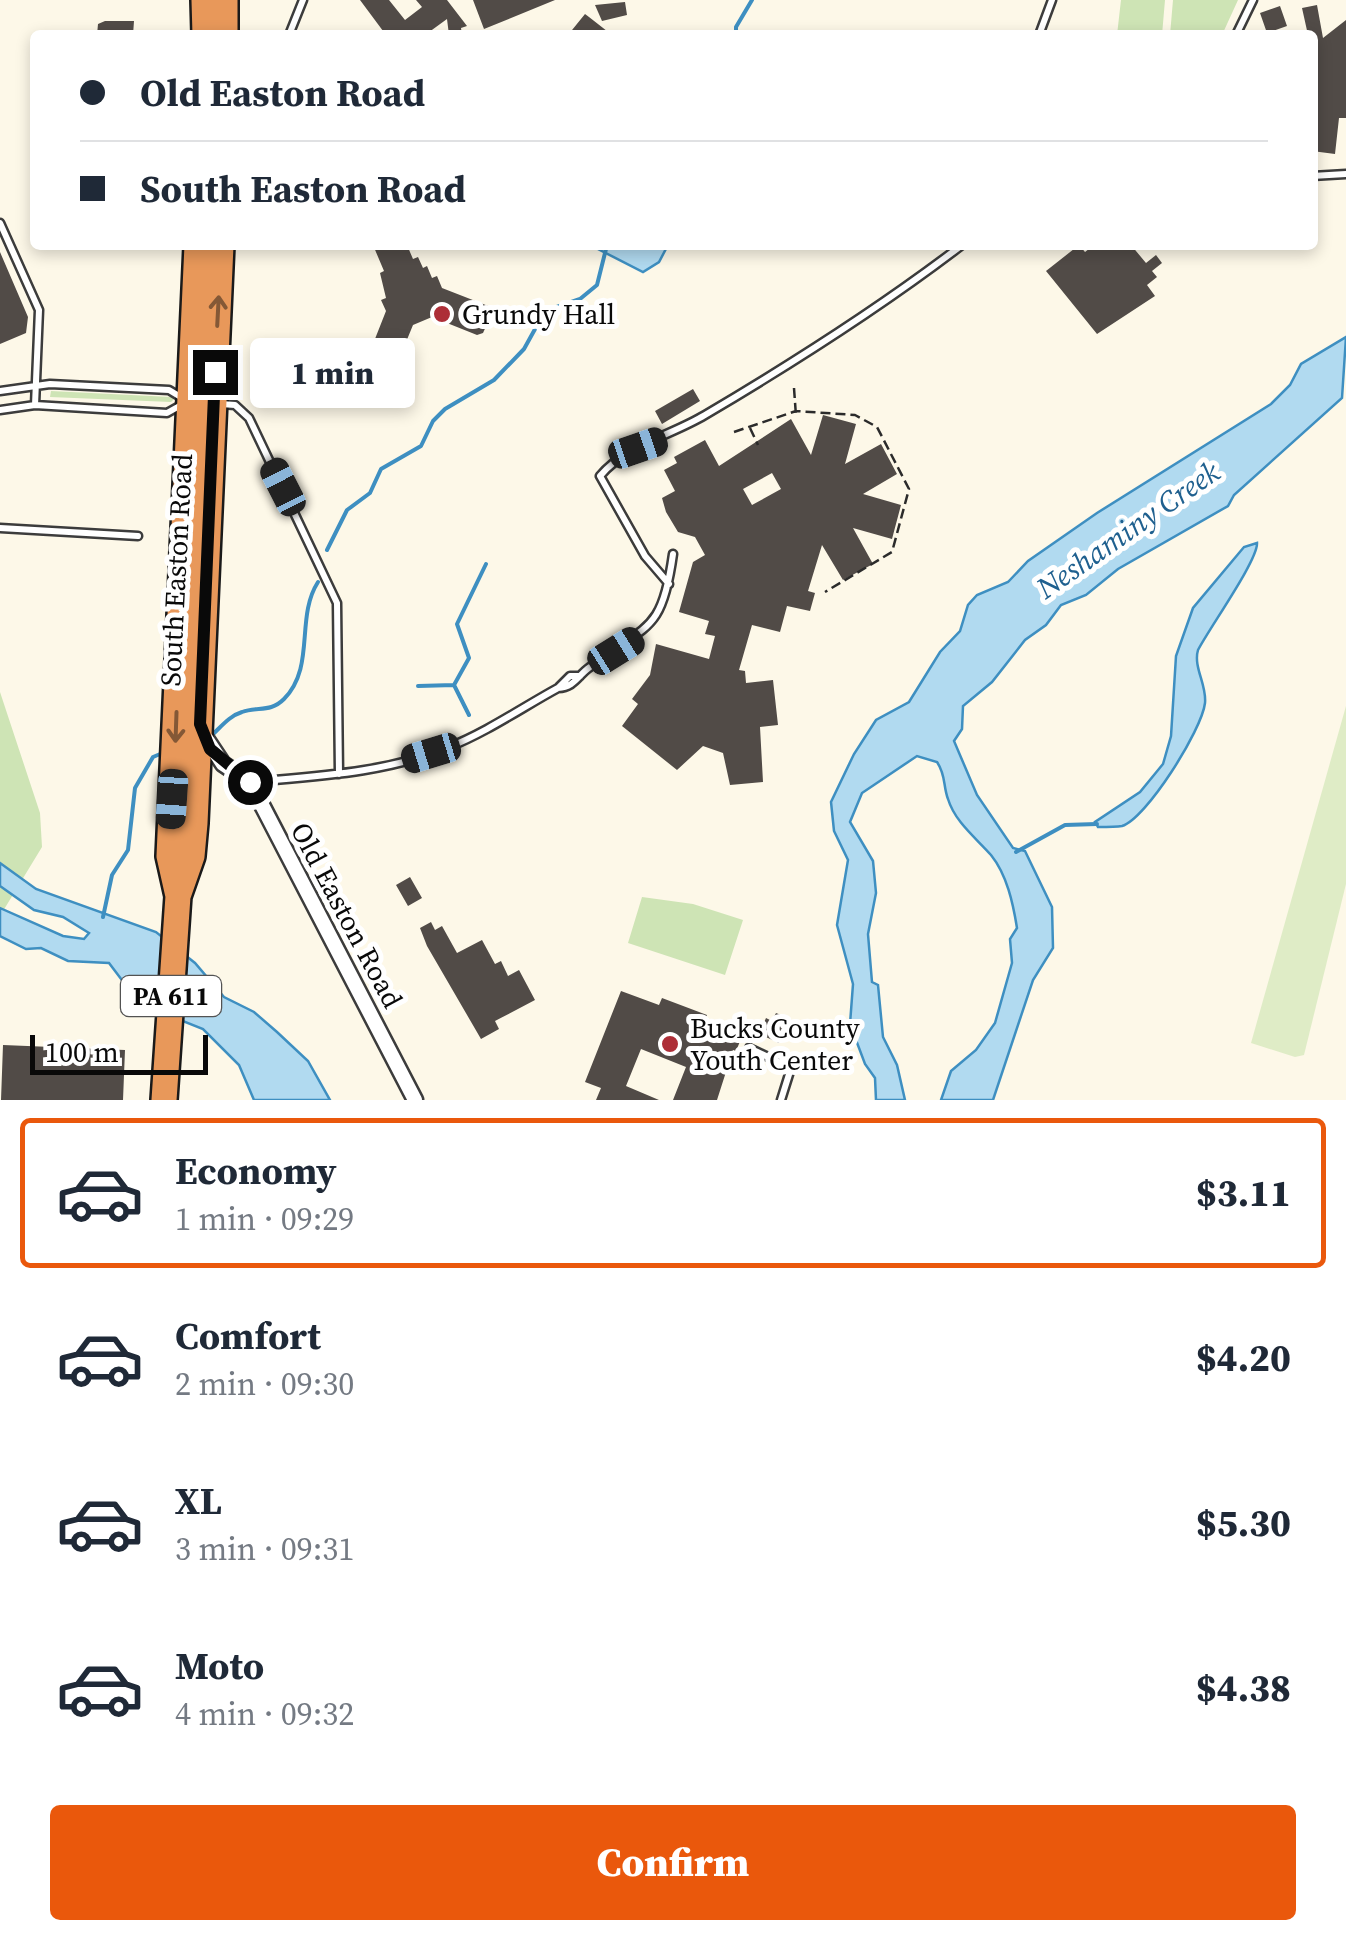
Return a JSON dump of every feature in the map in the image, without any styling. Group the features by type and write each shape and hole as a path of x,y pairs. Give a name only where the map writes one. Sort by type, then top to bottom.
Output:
{"highway":[{"path":"204,0 205,30"},
{"path":"226,0 226,30"},
{"name":"South Easton Road","path":"164,1089 178,905 192,856 200,724 197,250"},
{"name":"South Easton Road","path":"178,905 169,856 201,402 220,250"}],"street":[{"name":"Old Easton Road","path":"200,724 210,749 250,782 416,1100"},
{"path":"196,807 206,777 224,764"}],"lane":[{"path":"291,30 304,0"},
{"path":"1041,30 1052,0"},
{"path":"1238,30 1253,0"},
{"path":"1318,176 1346,174"},
{"path":"0,223 39,310 35,405"},
{"path":"669,584 646,556 600,476 617,456 669,437 708,414 912,284 956,250"},
{"path":"0,391 34,385 169,390 201,402 234,406 249,418 329,580 339,633 339,774"},
{"path":"0,410 35,405 167,413 201,402"},
{"path":"0,528 138,536"},
{"path":"250,782 364,772 451,747 558,688 563,680 580,676 645,632 657,619 674,554"},
{"path":"749,1048 791,1068 780,1100"}],"path":[{"path":"794,388 795,414"},
{"path":"734,432 820,410 865,419 878,427 909,491 889,556 826,592"},
{"path":"862,426 865,419"},
{"path":"750,428 758,445"}],"green space":[{"path":"1121,0 1165,0 1162,30 1118,30"},
{"path":"1173,0 1238,0 1224,30 1170,30"},
{"path":"51,391 174,399 171,402 50,397"},
{"path":"0,692 40,813 42,847 0,916"},
{"path":"1346,706 1346,884 1304,1055 1295,1057 1251,1043"},
{"path":"642,897 693,904 743,920 725,975 628,943"}],"water":[{"path":"600,250 665,250 659,262 643,272"},
{"name":"Neshaminy Creek","path":"1346,337 1342,398 1234,495 1228,506 1118,569 1086,595 1061,605 1046,625 1025,640 992,682 963,706 962,729 954,741 977,795 1013,848 1025,851 1052,907 1053,948 1033,980 993,1100 941,1100 951,1071 976,1050 995,1023 1012,963 1010,939 1017,928 1005,880 991,855 956,815 937,762 917,756 862,793 850,822 873,861 876,893 868,934 872,982 878,985 883,1037 897,1065 905,1100 876,1100 875,1078 865,1064 850,1024 853,984 837,925 848,860 834,831 831,802 854,754 876,720 909,702 940,652 960,631 968,605 977,595 1008,582 1028,561 1097,513 1271,404 1290,385 1301,364"},
{"path":"1257,543 1242,578 1198,650 1205,703 1184,752 1145,808 1132,820 1122,826 1098,827 1095,822 1140,792 1163,764 1171,736 1176,656 1193,608 1244,547"},
{"path":"0,863 36,889 156,932 195,963 224,997 254,1012 308,1061 330,1100 254,1100 239,1065 203,1029 140,1004 109,963 68,961 41,948 26,949 0,936 0,908 63,936 84,939 89,933 63,917 34,910 0,886"}],"building":[{"path":"360,0 389,0 405,20 422,7 416,0 447,0 467,26 448,30 447,19 432,30 382,30"},
{"path":"473,0 555,0 484,29"},
{"path":"625,2 627,15 602,21 595,5"},
{"path":"1317,5 1323,38 1346,20 1346,118 1339,118 1335,154 1318,152 1318,30 1307,30 1302,8"},
{"path":"1280,6 1287,26 1266,30 1260,13"},
{"path":"585,14 606,30 572,30"},
{"path":"134,21 133,30 97,30 98,24"},
{"name":"Grundy Hall","path":"375,250 409,250 423,268 427,266 432,278 437,276 442,288 501,311 495,325 488,322 483,333 477,335 432,317 413,325 390,381 385,385 373,380 370,387 358,382 386,311 381,300 386,298 380,273 384,271"},
{"path":"1073,250 1135,250 1146,263 1156,255 1162,263 1152,271 1157,277 1147,285 1155,296 1097,334 1046,271"},
{"path":"0,252 28,317 26,333 0,344"},
{"path":"693,389 700,401 662,424 655,411"},
{"path":"823,415 856,424 845,464 881,444 897,474 863,494 901,505 892,539 853,528 873,564 843,580 822,545 808,591 815,593 810,611 787,606 780,632 752,625 739,670 745,671 746,683 773,680 778,725 760,727 763,782 730,785 723,753 703,746 677,770 622,726 638,704 632,699 650,675 656,644 709,659 715,636 705,634 709,621 679,612 693,562 705,555 695,537 678,532 666,512 662,498 675,491 664,470 677,463 674,457 705,440 719,466 791,419 811,455","holes":["772,473 781,489 752,505 743,489"]},
{"path":"410,877 422,898 408,906 396,885"},
{"path":"431,922 435,930 442,926 457,953 482,940 495,964 501,961 508,976 519,970 535,1000 495,1021 499,1029 481,1039 427,946 420,928"},
{"name":"Bucks County Youth Center","path":"621,991 659,1005 662,998 707,1015 704,1024 741,1039 736,1051 733,1050 717,1100 673,1100 686,1067 641,1049 626,1086 659,1100 596,1100 601,1088 585,1082"},
{"path":"776,1013 786,1017 779,1043 759,1034 766,1018 772,1021"},
{"path":"3,1045 125,1050 123,1100 1,1100"}],"waterway":[{"path":"736,30 752,0"},
{"path":"327,550 347,510 370,493 381,469 421,446 433,421 445,409 494,380 524,349 545,311 580,299 597,285 606,250"},
{"path":"454,685 469,658 457,624 486,564"},
{"path":"211,736 237,714 279,703 294,686 303,657 307,611 318,582"},
{"path":"418,686 454,685 469,715"},
{"path":"103,917 112,875 128,850 135,788 153,757 165,752"},
{"path":"1016,852 1065,825 1097,824"}],"place":[{"name":"Grundy Hall","path":"442,314"},
{"name":"Bucks County Youth Center","path":"670,1044"}],"route":[{"path":"215,372 200,724 210,749 250,782"}]}
